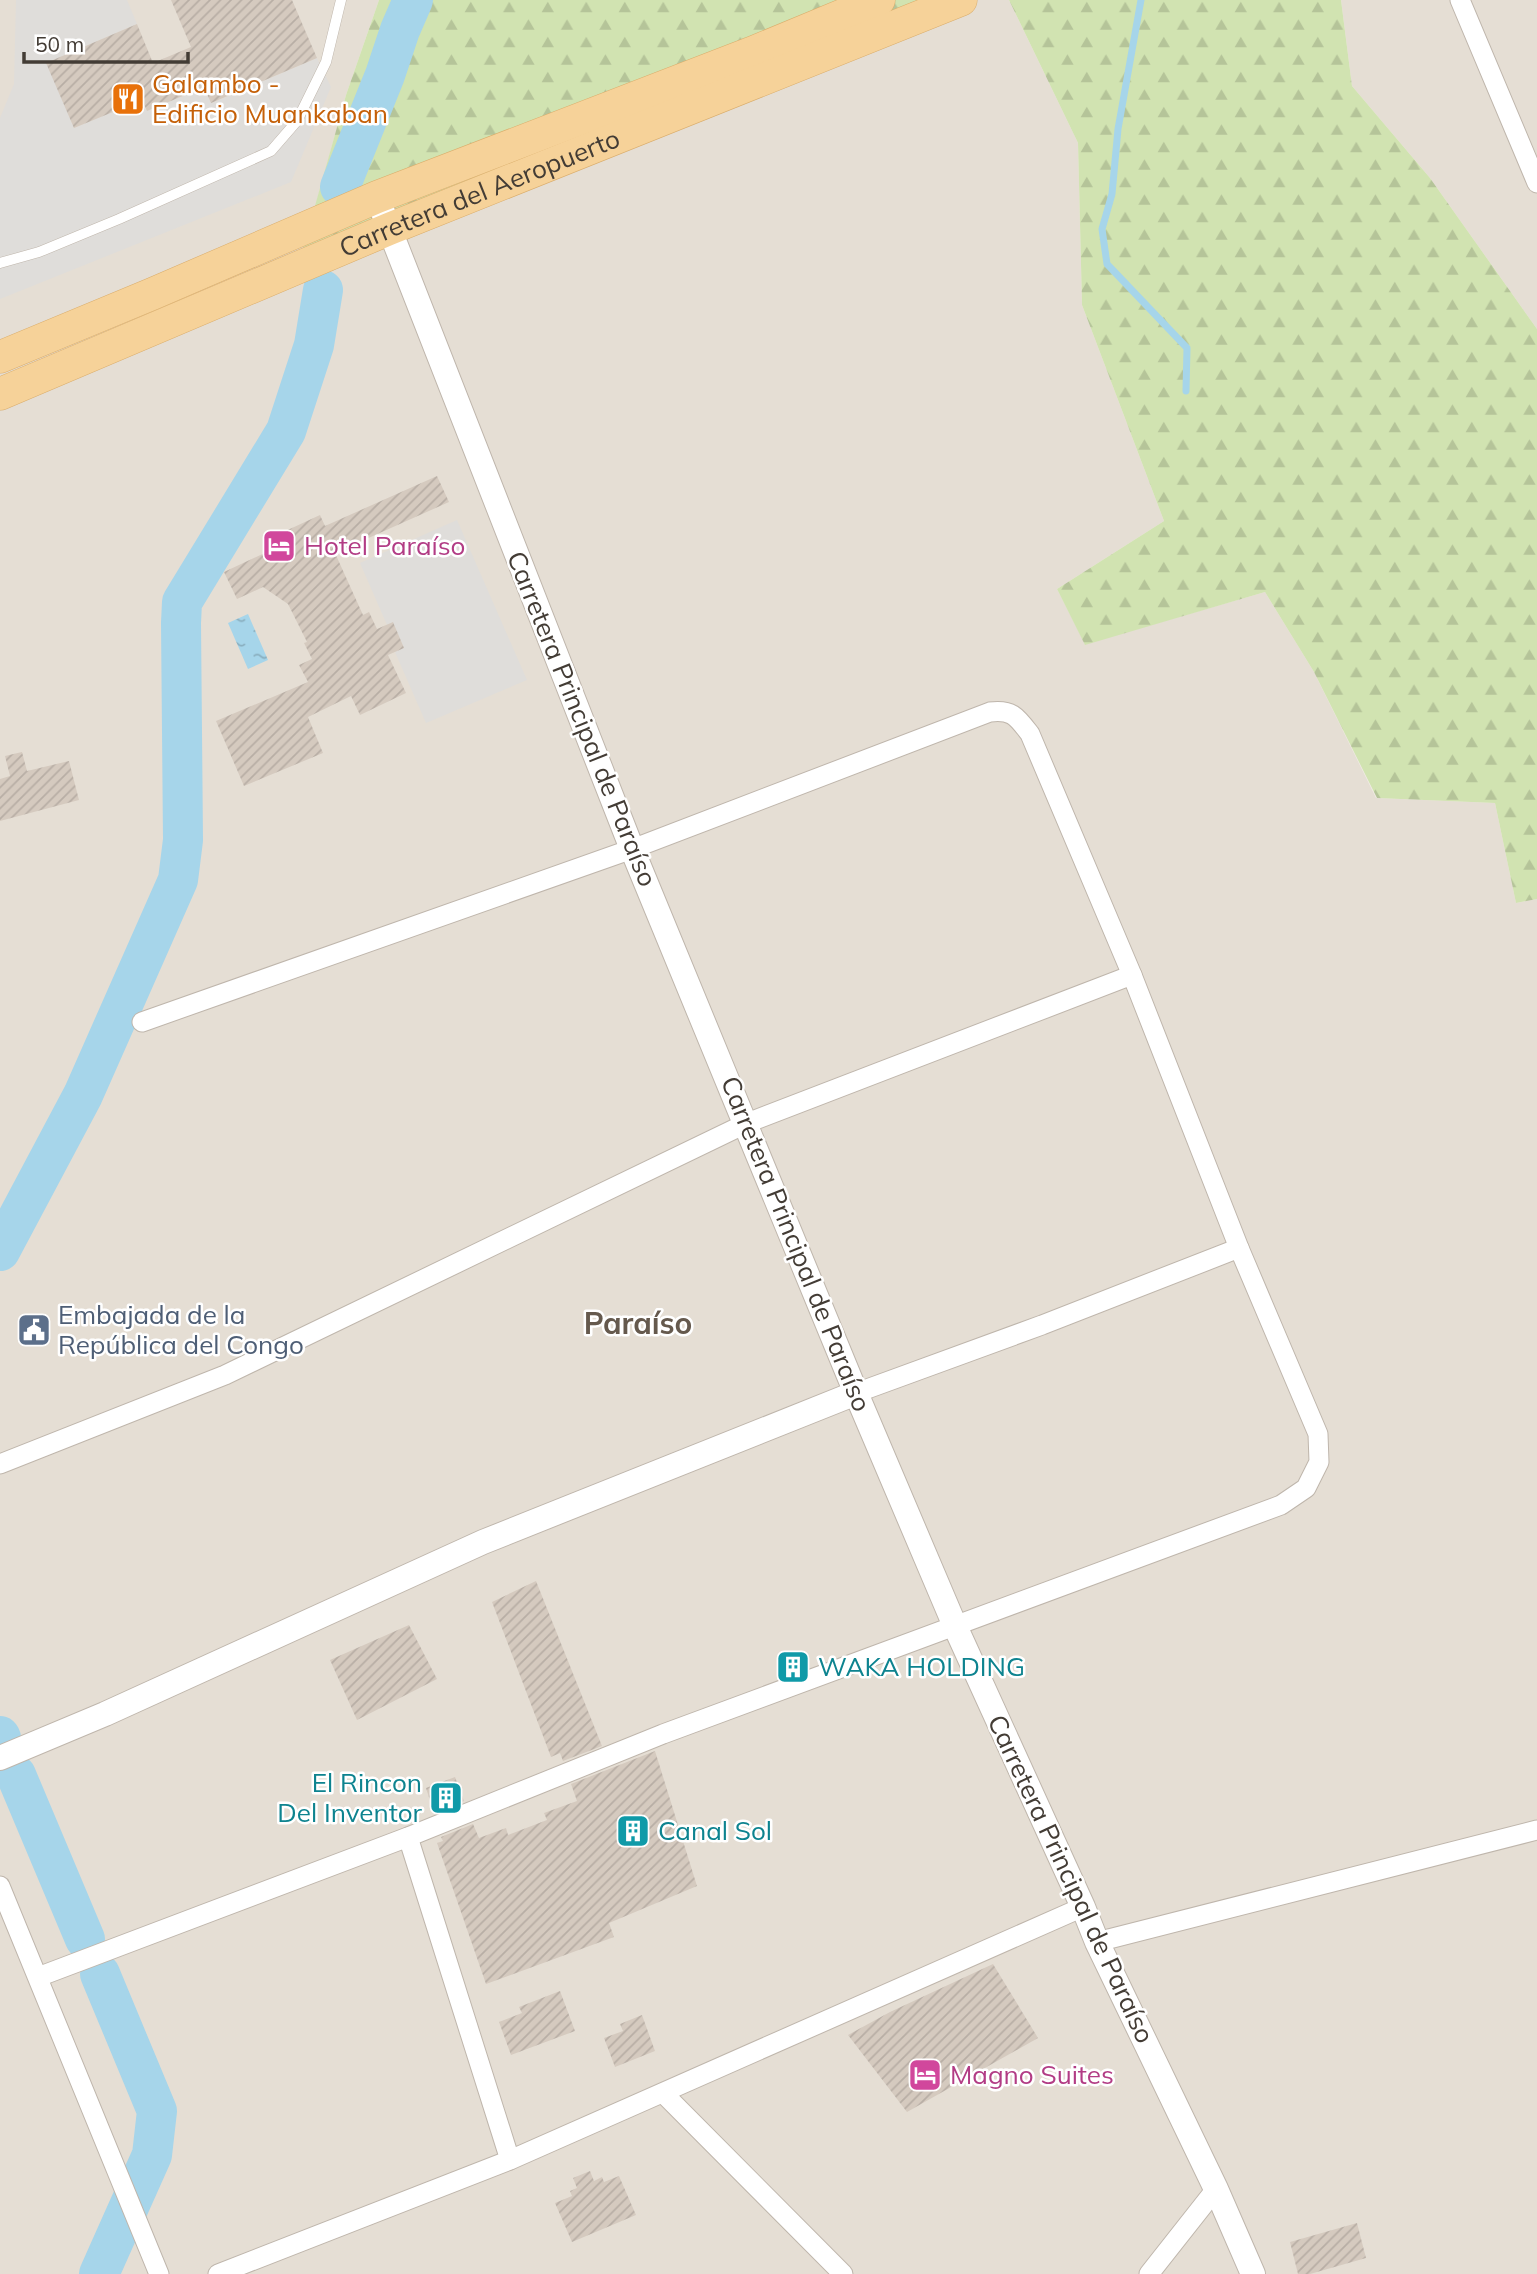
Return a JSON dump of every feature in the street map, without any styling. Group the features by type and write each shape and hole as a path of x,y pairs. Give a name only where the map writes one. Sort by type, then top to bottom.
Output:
{"main road":[{"name":"Carretera del Aeropuerto","path":"0,357 377,197 751,53 879,0"},
{"name":"Carretera del Aeropuerto","path":"0,394 389,229 961,0"}],"street":[{"path":"1460,0 1537,183"},
{"name":"Carretera Principal de Paraíso","path":"377,197 632,849 856,1393 955,1626 1097,1942 1216,2189 1253,2274"},
{"path":"38,1977 408,1836 663,1734 1281,1505 1306,1488 1319,1462 1318,1434 1239,1248 1132,975 1030,734 1016,717 1004,710 990,712 632,849 142,1022"},
{"path":"0,1464 225,1375 747,1123 1132,975"},
{"path":"0,1758 118,1708 483,1542 856,1393 1042,1325 1239,1248"},
{"path":"1097,1942 1537,1830"},
{"path":"408,1836 510,2160"},
{"path":"0,1886 159,2274"},
{"path":"218,2274 510,2160 1083,1908"},
{"path":"663,2093 843,2274"},
{"path":"1149,2274 1216,2189"}],"lane":[{"path":"0,263 39,251 119,219 271,151 297,121 326,62 341,0"}],"shaded area":[{"path":"0,0 379,0 346,95 300,262 921,0 1009,0 1078,143 1082,305 1164,521 1057,589 1085,644 1265,592 1314,672 1376,798 1495,803 1516,903 1537,899 1537,2274 0,2274"},
{"path":"16,0 127,0 137,24 47,63 74,128 142,100 147,111 204,87 212,103 317,58 331,87 291,182 0,299 0,118 14,84"},
{"path":"1341,0 1537,0 1537,329 1430,178 1352,86"},
{"path":"457,520 527,680 426,723 395,652 404,648 393,623 387,625 360,563"}],"green space":[{"path":"379,0 921,0 299,263 346,95"},
{"path":"1009,0 1341,0 1352,86 1430,178 1537,329 1537,899 1516,903 1495,803 1377,798 1314,672 1265,592 1085,645 1057,589 1164,521 1082,305 1078,143"}],"water":[{"path":"248,614 268,660 248,669 228,623"}],"building":[{"path":"171,0 292,0 317,58 211,103 204,87 147,111 142,100 74,128 46,63 137,24 153,63 191,47"},
{"path":"437,476 449,502 335,553 363,615 369,612 377,629 393,622 404,648 388,655 406,693 360,715 351,696 308,717 323,753 244,786 216,721 308,682 299,665 312,659 304,643 307,642 288,604 263,587 237,599 224,572 269,551 264,541 320,515 325,526"},
{"path":"22,752 27,771 69,761 79,800 0,821 0,779 10,776 5,756"},
{"path":"536,1581 602,1746 563,1761 560,1753 551,1757 492,1602"},
{"path":"409,1625 437,1679 357,1720 330,1660"},
{"name":"WAKA HOLDING","path":"804,1656 806,1668 784,1676 780,1663"},
{"path":"655,1751 697,1886 609,1923 614,1937 486,1984 437,1843 443,1841 441,1837 473,1824 479,1838 506,1828 508,1835 547,1820 544,1813 577,1801 571,1784"},
{"name":"El Rincon Del Inventor","path":"455,1777 464,1801 434,1813 426,1788"},
{"name":"Magno Suites","path":"993,1964 1038,2038 907,2112 848,2035 890,2012"},
{"path":"560,1991 575,2031 511,2055 499,2022 522,2013 519,2007"},
{"path":"642,2015 655,2051 615,2067 604,2038 623,2031 620,2024"},
{"path":"590,2171 594,2181 602,2177 604,2182 619,2176 636,2215 572,2242 555,2203 572,2196 570,2191 577,2188 573,2178"},
{"path":"1357,2223 1366,2258 1310,2274 1298,2274 1290,2242"}],"waterway":[{"path":"340,187 413,0"},
{"path":"1141,0 1118,129 1112,194 1102,229 1107,264 1187,348 1186,391"},
{"path":"0,1251 83,1095 178,880 183,840 182,602 286,431 314,345 323,290"},
{"path":"16,1775 85,1939"},
{"path":"99,2274 152,2155 157,2111 100,1974"}],"place":[{"name":"Galambo - Edificio Muankaban","path":"128,99"},
{"name":"Hotel Paraíso","path":"279,546"},
{"name":"Embajada de la República del Congo","path":"34,1330"},
{"name":"WAKA HOLDING","path":"793,1667"},
{"name":"El Rincon Del Inventor","path":"446,1798"},
{"name":"Canal Sol","path":"633,1831"},
{"name":"Magno Suites","path":"925,2075"}],"district":[{"name":"Paraíso","path":"638,1324"}]}
